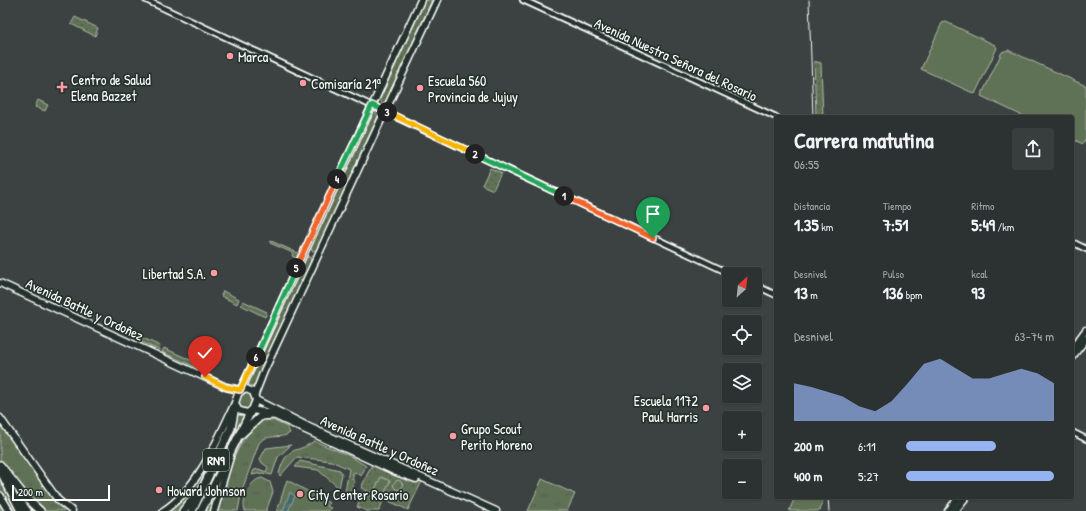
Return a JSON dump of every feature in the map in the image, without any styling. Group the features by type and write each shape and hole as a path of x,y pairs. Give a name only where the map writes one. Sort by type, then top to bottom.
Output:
{"highway":[{"name":"RN9","path":"192,511 230,428 236,402"},
{"name":"RN9","path":"201,511 251,410"},
{"path":"235,440 261,416 274,415"},
{"path":"0,465 26,498 40,511"},
{"path":"0,470 21,511"},
{"path":"183,511 207,481"},
{"path":"10,488 27,511"},
{"path":"0,496 9,511"}],"main road":[{"path":"163,511 177,499 200,470 215,447 421,0"},
{"path":"236,402 242,413 251,410 264,371 437,0"},
{"name":"Avenida Battle y Ordoñez","path":"0,283 226,387 241,390"},
{"path":"1074,346 1086,330"},
{"path":"1074,354 1086,339"},
{"name":"Avenida Battle y Ordoñez","path":"226,387 236,402"},
{"path":"241,390 250,389 256,397"},
{"name":"Avenida Battle y Ordoñez","path":"256,397 309,426 496,511"},
{"name":"Avenida Battle y Ordoñez","path":"251,410 261,410 274,415 384,467 430,485 487,511"},
{"path":"0,418 58,500 72,511"},
{"path":"214,511 235,440"},
{"path":"948,511 957,499"},
{"path":"955,511 964,499"}],"street":[{"path":"146,0 722,270"},
{"name":"Avenida Nuestra Señora del Rosario","path":"523,0 774,116"},
{"path":"1074,243 1086,249"},
{"path":"762,288 774,294"},
{"path":"1074,433 1086,438"}],"green space":[{"path":"425,0 432,0 386,102 382,104 380,99"},
{"path":"75,17 98,28 95,36 71,24"},
{"path":"946,22 995,45 997,48 975,94 921,69 942,23"},
{"path":"1008,50 1086,86 1086,137 1083,144 1074,140 1074,115 1021,115 981,96 1002,52"},
{"path":"814,61 821,63 823,115 816,115"},
{"path":"38,100 48,105 45,111 35,107"},
{"path":"375,112 378,116 317,250 313,251 311,250 311,246 372,114"},
{"path":"490,168 501,173 493,190 482,185"},
{"path":"271,241 298,253 296,258 292,256 293,253 270,243"},
{"path":"306,257 310,257 311,263 255,388 246,383"},
{"path":"223,291 239,299 237,304 221,296"},
{"path":"243,301 267,312 265,317 241,305"},
{"path":"141,337 160,346 159,350 139,341"},
{"path":"164,348 206,367 204,371 162,352"},
{"path":"244,388 256,397 237,437 214,511 163,511 168,508 200,470"},
{"path":"0,418 57,500 72,511 0,511"},
{"path":"263,419 270,419 287,427 290,433 282,436 266,438 259,443 242,490 238,511 216,511 228,473 238,449 253,428"},
{"path":"314,441 350,456 366,466 361,476 354,472 352,474 354,475 352,479 355,481 351,490 354,492 349,501 346,501 345,492 349,469 331,461 297,457 280,476 279,473 282,464 289,453"},
{"path":"291,445 278,457 272,475 262,473 252,475 254,470 259,469 266,472 268,467 262,463 260,459 266,448"},
{"path":"300,461 340,470 342,474 339,488 318,470 295,467"},
{"path":"373,462 422,481 408,510 361,488"},
{"path":"381,477 390,481 384,494 375,489"},
{"path":"262,478 270,482 273,492 266,511 245,511 245,496 250,486 258,479"},
{"path":"542,479 575,494 567,511 528,511"},
{"name":"City Center Rosario","path":"287,480 329,503 327,506 331,508 329,511 277,511"},
{"path":"398,480 403,485 398,490 393,485"},
{"path":"363,492 383,501 379,511 367,511 357,507"},
{"path":"794,499 823,499 820,511 789,511"}],"water":[{"path":"290,492 295,496 288,511 283,511"}],"railway":[{"path":"809,0 813,115"},
{"path":"828,499 829,511"}],"place":[{"name":"Marca","path":"230,56"},
{"name":"Comisaría 21ª","path":"303,83"},
{"name":"Centro de Salud Elena Bazzet","path":"62,87"},
{"name":"Escuela 560 Provincia de Jujuy","path":"420,88"},
{"name":"Libertad S.A.","path":"214,273"},
{"name":"Escuela 1172 Paul Harris","path":"706,408"},
{"name":"Grupo Scout Perito Moreno","path":"453,436"},
{"name":"Howard Johnson","path":"159,490"},
{"name":"City Center Rosario","path":"300,494"}],"route":[{"path":"205,377 226,387 241,390 244,380 305,247 372,105 653,238"}]}
